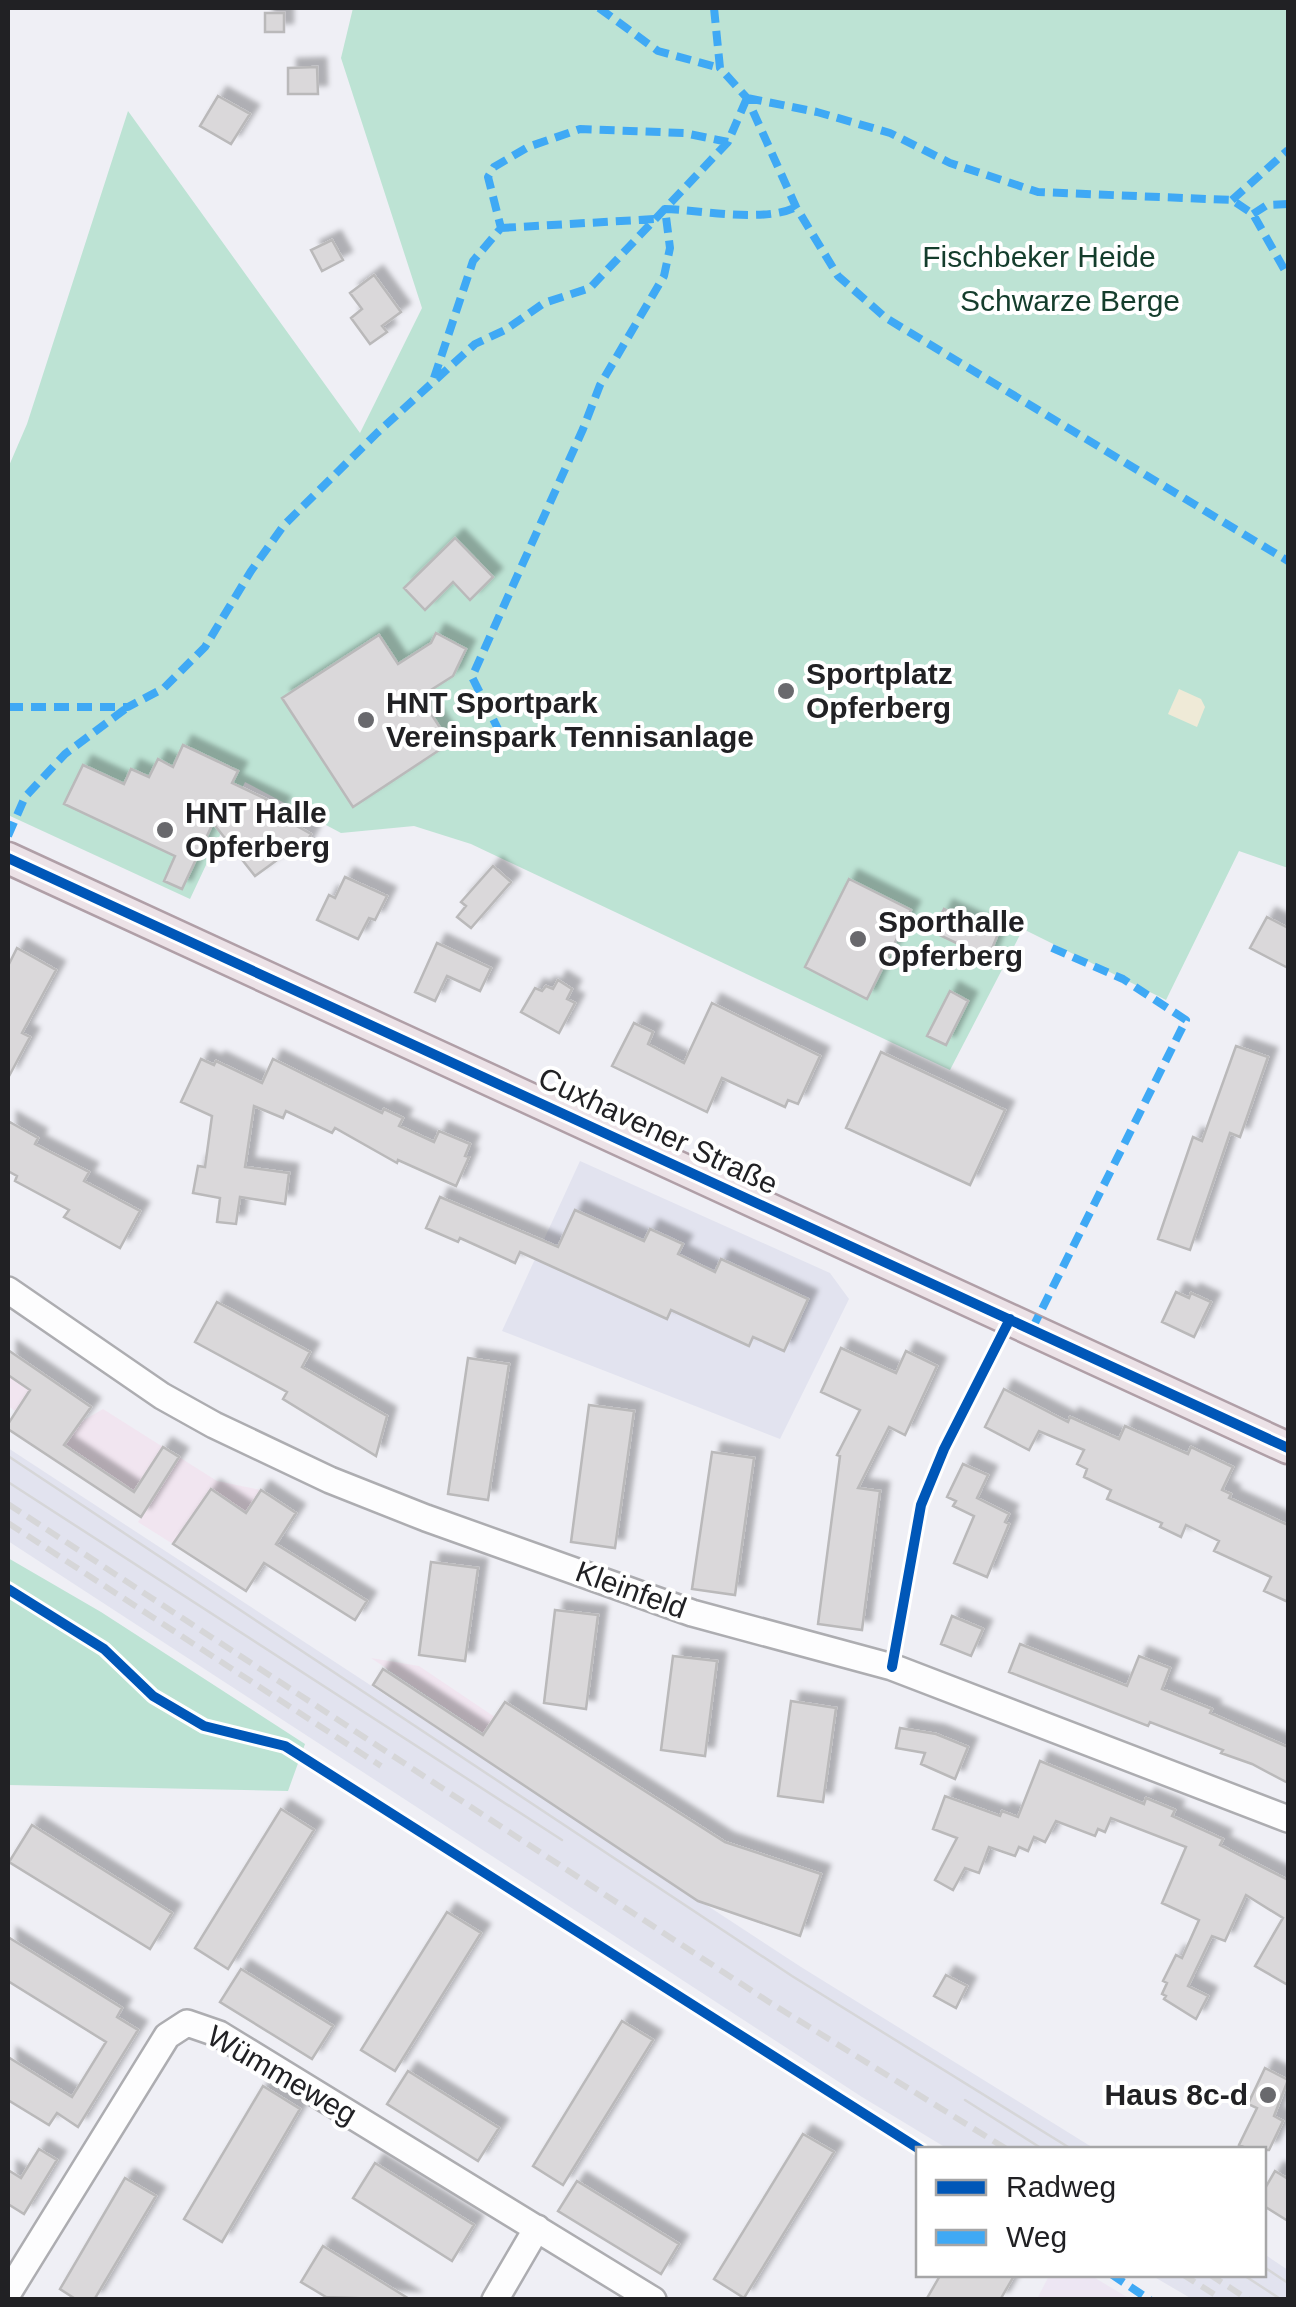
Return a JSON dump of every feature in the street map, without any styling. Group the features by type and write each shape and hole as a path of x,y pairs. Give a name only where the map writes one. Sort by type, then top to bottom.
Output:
{"main road":[{"name":"Cuxhavener Straße","path":"8,858 1288,1448"}],"street":[{"name":"Kleinfeld","path":"8,1290 162,1396 330,1480 692,1613 892,1667 1288,1819"},
{"name":"Wümmeweg","path":"8,2292 167,2036 187,2024 220,2034 653,2300"},
{"path":"494,2300 537,2228"}],"shaded area":[{"path":"580,1161 830,1273 849,1299 780,1439 502,1331"},
{"path":"8,1375 79,1423 103,1409 163,1447 134,1491 8,1406"},
{"path":"8,1448 801,1967 1092,2147 945,2147 8,1541"},
{"path":"179,1457 217,1481 261,1490 211,1568 138,1522"},
{"path":"371,1658 419,1666 511,1728 726,1861 815,1892 806,1918 710,1885"},
{"path":"1266,2255 1288,2270 1288,2299 1192,2299 1154,2277 1266,2277"},
{"path":"1048,2277 1093,2277 1130,2299 1037,2299"}],"green space":[{"path":"353,8 1288,8 1288,868 1239,851 1166,1000 1023,929 950,1070 471,844 414,826 341,833 245,782 190,899 8,815 8,468 27,424 128,111 360,433 422,308 341,58"},
{"path":"8,1558 101,1612 305,1744 288,1791 8,1785"}],"sand":[{"path":"1179,689 1201,699 1205,707 1197,727 1168,714"}],"building":[{"path":"265,13 284,13 284,32 265,32"},
{"path":"317,67 318,94 288,94 288,68"},
{"path":"218,96 250,114 231,144 200,126"},
{"path":"332,240 343,260 322,271 311,250"},
{"path":"374,275 401,312 382,326 387,332 370,344 351,318 362,309 350,293"},
{"path":"455,538 493,577 470,600 453,582 425,610 404,588"},
{"name":"HNT Sportpark Vereinspark Tennisanlage","path":"436,633 466,649 453,676 420,697 450,743 353,807 282,698 379,635 398,664 431,643"},
{"name":"HNT Halle Opferberg","path":"183,745 238,771 232,783 281,806 277,815 311,834 302,851 295,847 255,876 213,823 182,889 164,881 175,856 64,804 83,765 124,784 131,769 149,777 158,759 173,767"},
{"path":"493,866 511,882 471,928 457,917 466,906 461,902"},
{"path":"345,877 387,896 375,920 369,918 358,939 317,920 329,895 335,898"},
{"name":"Sporthalle Opferberg","path":"849,879 911,910 867,999 805,967"},
{"path":"944,909 998,934 988,958 933,932"},
{"path":"1267,917 1288,928 1288,968 1250,948"},
{"path":"437,943 491,968 480,991 447,976 435,1001 415,992"},
{"path":"17,948 56,970 22,1033 30,1037 8,1078 8,966"},
{"path":"558,980 572,989 567,999 575,1003 559,1033 521,1012 535,988 553,989"},
{"path":"950,991 968,1001 946,1045 927,1036"},
{"path":"712,1003 820,1056 798,1104 788,1100 785,1107 722,1078 707,1112 612,1066 634,1023 653,1032 648,1044 684,1063"},
{"path":"1236,1046 1268,1057 1240,1137 1230,1133 1190,1250 1158,1239 1193,1137 1202,1141"},
{"path":"881,1052 1005,1110 970,1185 846,1128"},
{"path":"201,1059 214,1065 216,1061 262,1083 273,1059 382,1113 384,1109 403,1118 399,1126 434,1142 439,1131 470,1144 465,1156 469,1157 456,1186 398,1160 397,1163 335,1128 332,1133 286,1111 283,1118 254,1106 245,1167 289,1173 285,1204 240,1197 236,1224 217,1222 220,1198 193,1193 198,1166 205,1167 212,1116 181,1102"},
{"path":"8,1121 38,1138 35,1144 89,1172 84,1181 140,1211 120,1248 64,1217 69,1210 15,1181 17,1176 8,1171"},
{"path":"440,1197 558,1247 575,1210 644,1241 650,1229 683,1244 678,1254 715,1272 721,1259 808,1299 784,1351 753,1337 749,1346 671,1310 667,1319 520,1252 515,1263 460,1238 458,1242 426,1228"},
{"path":"1176,1292 1189,1298 1191,1293 1211,1302 1194,1337 1162,1322"},
{"path":"217,1302 310,1352 302,1367 387,1416 376,1456 283,1399 287,1392 195,1342"},
{"path":"841,1348 896,1373 906,1351 937,1366 905,1435 889,1427 858,1488 880,1491 862,1630 818,1624 840,1456 837,1455 860,1410 821,1392"},
{"path":"8,1350 91,1407 64,1445 134,1492 163,1447 179,1457 141,1517 8,1429 30,1390 8,1375"},
{"path":"468,1358 509,1364 488,1500 448,1494"},
{"path":"1004,1389 1068,1422 1070,1417 1119,1439 1125,1426 1188,1454 1191,1447 1233,1467 1222,1490 1231,1494 1229,1498 1288,1525 1288,1602 1264,1591 1271,1577 1214,1551 1219,1541 1186,1525 1181,1537 1160,1527 1162,1523 1107,1499 1111,1490 1084,1477 1087,1469 1077,1464 1084,1450 1039,1431 1029,1450 985,1427"},
{"path":"589,1405 634,1411 615,1548 571,1542"},
{"path":"712,1452 754,1458 735,1595 692,1589"},
{"path":"963,1464 988,1475 977,1498 1009,1514 1005,1522 1009,1524 987,1577 954,1563 974,1516 953,1506 956,1501 947,1497"},
{"path":"211,1489 246,1513 261,1490 296,1513 276,1544 367,1601 355,1620 264,1563 246,1591 173,1544"},
{"path":"431,1562 478,1568 465,1661 419,1655"},
{"path":"555,1610 598,1615 586,1709 544,1703"},
{"path":"952,1616 983,1629 971,1656 941,1644"},
{"path":"1020,1644 1127,1686 1139,1656 1170,1668 1162,1689 1288,1747 1288,1783 1221,1753 1223,1750 1150,1722 1148,1726 1009,1672"},
{"path":"673,1656 717,1661 705,1756 661,1750"},
{"path":"383,1669 483,1735 505,1702 725,1842 821,1874 800,1936 698,1901 373,1685"},
{"path":"791,1701 836,1708 823,1802 778,1796"},
{"path":"900,1728 936,1734 968,1747 955,1779 921,1764 925,1753 896,1748"},
{"path":"1040,1761 1144,1804 1146,1798 1175,1810 1172,1816 1223,1839 1220,1845 1288,1880 1288,1985 1255,1966 1283,1918 1246,1895 1225,1941 1212,1936 1188,1986 1208,1996 1196,2019 1164,1999 1167,1983 1163,1981 1176,1955 1182,1958 1199,1920 1162,1903 1186,1847 1111,1818 1105,1832 1098,1829 1095,1836 1056,1821 1045,1842 1034,1837 1028,1851 1019,1847 1015,1856 989,1847 979,1873 965,1868 953,1890 935,1880 957,1838 933,1829 945,1796 1000,1816 1002,1811 1018,1817"},
{"path":"281,1809 314,1830 228,1969 195,1948"},
{"path":"32,1825 172,1913 150,1949 9,1862"},
{"path":"447,1912 481,1933 395,2071 361,2050"},
{"path":"8,1937 122,2008 117,2017 138,2030 78,2127 57,2113 49,2125 8,2100 8,2057 72,2097 106,2042 8,1981"},
{"path":"241,1969 333,2026 312,2059 220,2002"},
{"path":"946,1975 967,1986 956,2008 934,1996"},
{"path":"622,2021 653,2040 563,2185 533,2166"},
{"path":"1265,2068 1288,2080 1274,2116 1283,2121 1269,2150 1239,2145 1257,2108 1248,2104"},
{"path":"408,2071 499,2128 478,2161 387,2104"},
{"path":"263,2086 300,2109 222,2242 184,2219"},
{"path":"803,2134 834,2152 744,2298 714,2279"},
{"path":"39,2149 57,2160 24,2214 8,2204 8,2170 21,2178"},
{"path":"375,2163 474,2225 452,2261 353,2198"},
{"path":"1275,2171 1288,2179 1288,2221 1266,2207 1266,2187"},
{"path":"125,2178 156,2196 94,2300 77,2300 60,2289"},
{"path":"577,2181 679,2244 661,2274 558,2211"},
{"path":"323,2246 411,2300 326,2297 301,2282"},
{"path":"939,2277 1013,2277 1000,2300 926,2300"}],"tram line":[{"path":"8,1456 792,1976 1068,2147"},
{"path":"8,1482 562,1840"},
{"path":"965,2100 1039,2147"},
{"path":"1266,2268 1288,2283"},
{"path":"1247,2277 1282,2300"}],"railway":[{"path":"8,1504 769,2002 1003,2147"},
{"path":"8,1523 381,1766"},
{"path":"1187,2277 1220,2298"},
{"path":"1214,2277 1249,2300"}],"marked path":[{"path":"599,8 658,51 720,68"},
{"path":"714,8 720,68 747,98 796,207 838,276 886,318 1288,561"},
{"path":"747,98 817,112 890,133 950,163 1038,192 1232,200 1253,214 1288,276"},
{"path":"8,707 128,707 164,688 205,647 284,525 475,344 505,330 544,303 590,288 728,142 747,98"},
{"path":"434,378 473,261 501,228 488,177 494,167 528,147 580,129 684,133 728,142"},
{"path":"1232,200 1288,150"},
{"path":"1253,214 1267,205 1288,204"},
{"path":"500,733 472,677 600,385 664,276 670,248 665,209 751,215 796,207"},
{"path":"501,228 655,219"},
{"path":"8,836 25,797 65,754 128,707"},
{"path":"1032,1329 1186,1020 1123,979 1050,947"},
{"path":"1116,2277 1150,2300"}],"cycle path":[{"path":"8,858 1288,1448"},
{"path":"892,1667 921,1505 944,1449 1010,1319"},
{"path":"8,1589 104,1649 153,1696 204,1726 285,1746 916,2147"}],"place":[{"name":"Sportplatz Opferberg","path":"786,691"},
{"name":"HNT Sportpark Vereinspark Tennisanlage","path":"366,720"},
{"name":"HNT Halle Opferberg","path":"165,830"},
{"name":"Sporthalle Opferberg","path":"858,939"},
{"name":"Haus 8c-d","path":"1268,2095"}],"park label":[{"name":"Fischbeker Heide","path":"1039,257"},
{"name":"Schwarze Berge","path":"1070,301"}]}
